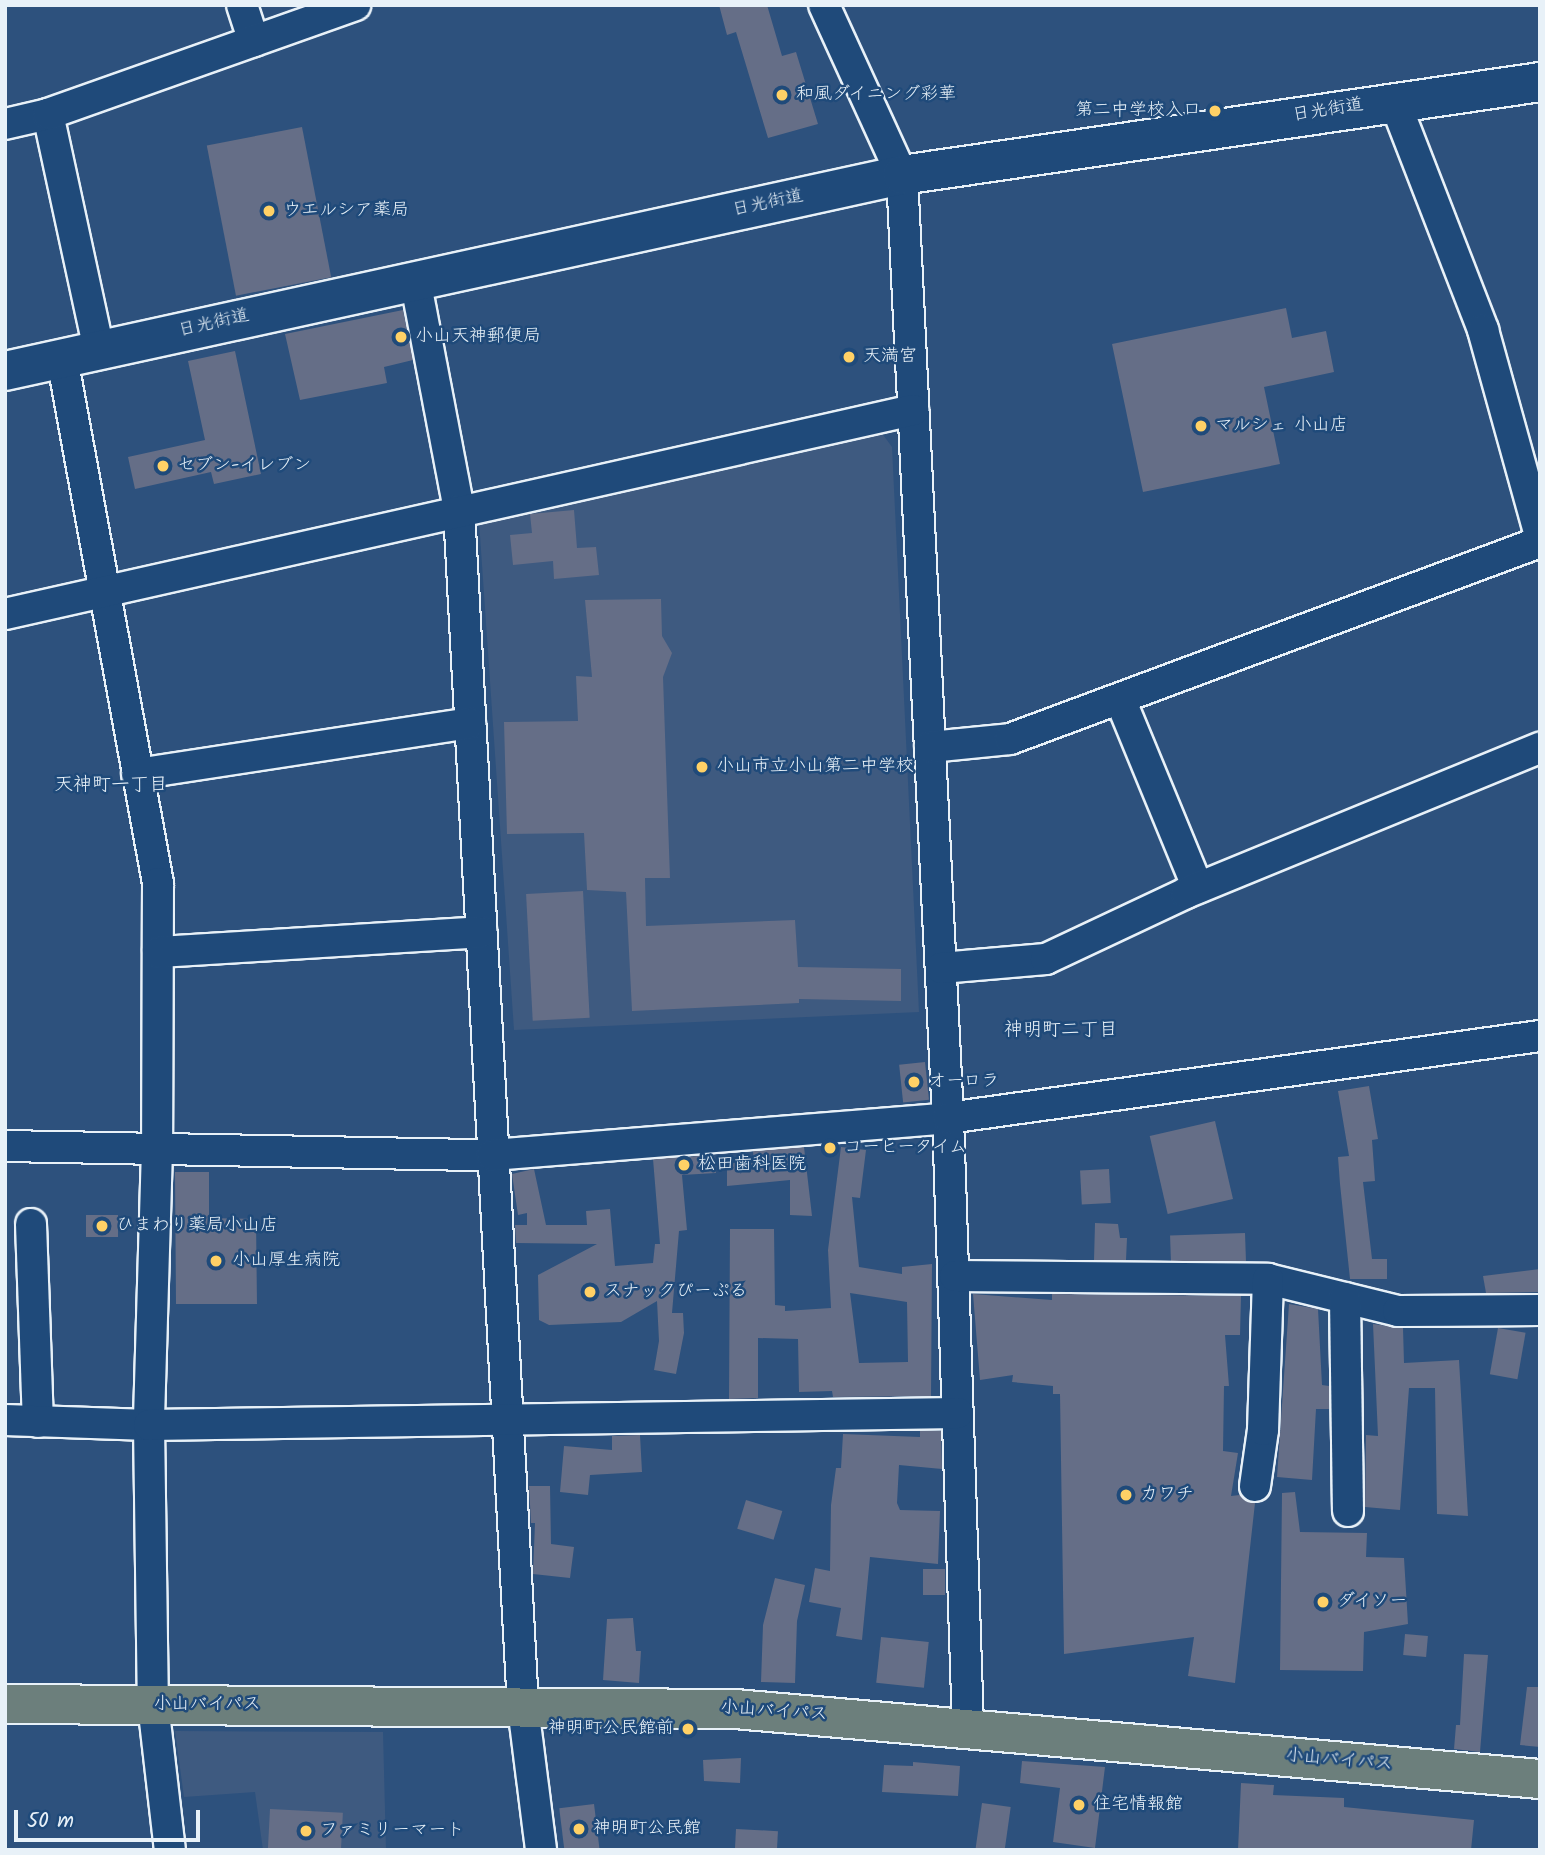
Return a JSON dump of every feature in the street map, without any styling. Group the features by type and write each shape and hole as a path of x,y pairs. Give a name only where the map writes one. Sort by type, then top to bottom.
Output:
{"highway":[{"name":"小山バイパス","path":"5,1704 735,1709 968,1727 1540,1779"}],"main road":[{"name":"日光街道","path":"5,371 415,279 902,175 1394,100 1540,82"}],"street":[{"path":"242,5 254,41"},
{"path":"5,124 48,114 355,5"},
{"path":"824,5 902,175 955,1276 968,1727"},
{"path":"1394,100 1483,330 1540,536"},
{"path":"48,114 99,350"},
{"path":"415,279 459,510 523,1707 541,1850"},
{"path":"62,358 158,883 158,1149 149,1426 153,1704 170,1850"},
{"path":"5,614 914,410"},
{"path":"930,747 1010,739 1540,542"},
{"path":"1120,699 1198,888"},
{"path":"137,774 470,723"},
{"path":"941,968 1046,959 1198,888 1540,748"},
{"path":"158,952 481,932"},
{"path":"5,1146 492,1155 948,1118 1540,1036"},
{"path":"31,1224 38,1422"},
{"path":"955,1276 1268,1279 1398,1311 1540,1310"},
{"path":"1255,1486 1263,1430 1268,1279"},
{"path":"1345,1298 1348,1511"},
{"path":"5,1420 149,1426 506,1417 958,1413"}],"shaded area":[{"name":"小山市立小山第二中学校","path":"881,432 892,447 919,1012 514,1030 479,521"},
{"path":"175,1731 383,1732 386,1850 263,1850 255,1792 184,1797"}],"building":[{"name":"和風ダイニング彩華","path":"719,5 767,5 782,56 796,52 818,124 768,138 736,32 727,35"},
{"name":"ウエルシア薬局","path":"302,127 331,277 236,296 207,146"},
{"name":"マルシェ 小山店","path":"1286,308 1292,338 1326,331 1334,372 1264,387 1280,464 1143,492 1112,344"},
{"path":"403,310 413,360 384,367 387,383 300,400 285,334"},
{"path":"235,351 261,474 214,484 211,472 135,489 128,457 205,440 188,361"},
{"path":"574,510 577,548 596,547 599,575 554,579 553,561 513,565 510,535 532,533 530,514"},
{"path":"661,599 662,636 672,653 663,677 670,878 645,878 646,926 795,920 798,967 901,969 901,1001 799,999 799,1003 632,1011 626,892 587,890 584,833 507,834 504,722 578,721 576,676 592,677 585,600"},
{"path":"583,891 590,1018 533,1021 526,894"},
{"name":"オーロラ","path":"925,1062 929,1100 903,1103 899,1065"},
{"path":"1369,1086 1378,1139 1372,1140 1375,1181 1363,1182 1372,1259 1387,1259 1387,1279 1350,1279 1338,1157 1349,1156 1338,1091"},
{"path":"1215,1121 1233,1199 1168,1214 1150,1136"},
{"path":"804,1147 812,1216 790,1215 790,1180 727,1186 727,1163 754,1163 753,1151"},
{"path":"841,1147 866,1150 860,1198 852,1197 859,1267 902,1274 902,1267 932,1264 931,1396 833,1397 832,1391 799,1392 798,1339 758,1338 758,1398 729,1399 730,1229 774,1229 775,1305 785,1306 785,1311 831,1308 828,1250","holes":["850,1293 907,1302 908,1362 859,1363"]},
{"path":"714,1155 716,1173 682,1175 687,1230 679,1231 672,1313 683,1313 684,1333 676,1374 654,1370 659,1341 657,1301 621,1322 549,1325 539,1320 538,1275 597,1244 516,1243 515,1225 527,1225 527,1213 518,1215 512,1174 534,1169 546,1225 587,1225 586,1211 610,1209 615,1266 653,1263 655,1244 660,1244 653,1159"},
{"path":"1109,1169 1111,1203 1082,1204 1080,1171"},
{"name":"小山厚生病院","path":"175,1172 209,1172 209,1218 256,1219 257,1304 176,1304"},
{"name":"ひまわり薬局小山店","path":"86,1215 118,1215 118,1237 86,1237"},
{"path":"1095,1223 1118,1224 1120,1238 1127,1238 1126,1260 1094,1260"},
{"path":"1245,1233 1246,1261 1171,1264 1170,1236"},
{"path":"1540,1269 1540,1292 1486,1293 1483,1276"},
{"path":"973,1294 1052,1300 1052,1294 1241,1296 1240,1335 1225,1335 1229,1386 1224,1386 1223,1451 1238,1453 1231,1496 1240,1495 1255,1503 1235,1683 1188,1676 1194,1637 1064,1654 1060,1394 1053,1394 1053,1386 1012,1382 1013,1375 980,1380"},
{"path":"1289,1304 1318,1309 1322,1385 1329,1386 1329,1409 1316,1409 1312,1480 1277,1477"},
{"path":"1373,1324 1403,1328 1404,1363 1459,1360 1468,1516 1437,1514 1435,1388 1409,1388 1400,1510 1365,1507 1366,1435 1378,1436"},
{"path":"1498,1328 1526,1333 1517,1379 1490,1374"},
{"path":"920,1431 941,1431 942,1469 899,1465 897,1503 900,1510 940,1511 938,1564 870,1557 862,1640 836,1636 841,1608 809,1602 815,1568 830,1571 831,1505 836,1468 841,1468 843,1434 920,1437"},
{"path":"640,1435 642,1472 590,1475 588,1495 560,1492 564,1446 612,1450 612,1436"},
{"path":"529,1486 550,1486 551,1544 574,1547 570,1578 533,1574 535,1523 531,1523"},
{"name":"ダイソー","path":"1295,1492 1300,1532 1367,1533 1366,1557 1404,1558 1408,1624 1364,1632 1363,1671 1280,1670 1282,1493"},
{"path":"746,1500 782,1511 774,1540 737,1529"},
{"path":"923,1569 945,1569 945,1595 923,1595"},
{"path":"775,1578 805,1585 797,1621 795,1683 761,1682 763,1625"},
{"path":"633,1618 636,1651 641,1651 639,1683 603,1680 607,1619"},
{"path":"1405,1634 1428,1636 1426,1657 1403,1655"},
{"path":"881,1637 929,1642 924,1688 876,1683"},
{"path":"1464,1654 1488,1655 1480,1752 1454,1749 1456,1725 1460,1725"},
{"path":"1527,1687 1540,1687 1540,1747 1520,1745"},
{"path":"741,1758 740,1783 704,1781 703,1760"},
{"name":"住宅情報館","path":"1022,1761 1105,1767 1095,1848 1053,1842 1060,1788 1020,1783"},
{"path":"913,1762 960,1766 958,1796 882,1792 884,1765 913,1766"},
{"path":"1241,1783 1274,1785 1273,1795 1344,1798 1344,1807 1474,1820 1471,1850 1238,1850"},
{"path":"982,1803 1011,1807 1005,1850 975,1850"},
{"name":"神明町公民館","path":"594,1804 600,1850 564,1850 559,1808"},
{"name":"ファミリーマート","path":"270,1809 343,1813 341,1850 268,1850"},
{"path":"736,1829 778,1831 777,1850 735,1850"}],"place":[{"name":"和風ダイニング彩華","path":"782,95"},
{"name":"第二中学校入口","path":"1215,111"},
{"name":"ウエルシア薬局","path":"269,211"},
{"name":"小山天神郵便局","path":"401,337"},
{"name":"天満宮","path":"849,357"},
{"name":"マルシェ 小山店","path":"1201,426"},
{"name":"セブン-イレブン","path":"163,466"},
{"name":"小山市立小山第二中学校","path":"702,767"},
{"name":"オーロラ","path":"914,1082"},
{"name":"コーヒータイム","path":"830,1148"},
{"name":"松田歯科医院","path":"684,1165"},
{"name":"ひまわり薬局小山店","path":"102,1226"},
{"name":"小山厚生病院","path":"216,1261"},
{"name":"スナックぴーぷる","path":"590,1292"},
{"name":"カワチ","path":"1126,1495"},
{"name":"ダイソー","path":"1323,1602"},
{"name":"神明町公民館前","path":"688,1729"},
{"name":"住宅情報館","path":"1079,1805"},
{"name":"神明町公民館","path":"579,1829"},
{"name":"ファミリーマート","path":"306,1831"}],"district":[{"name":"天神町一丁目","path":"111,786"},
{"name":"神明町二丁目","path":"1061,1031"}]}
